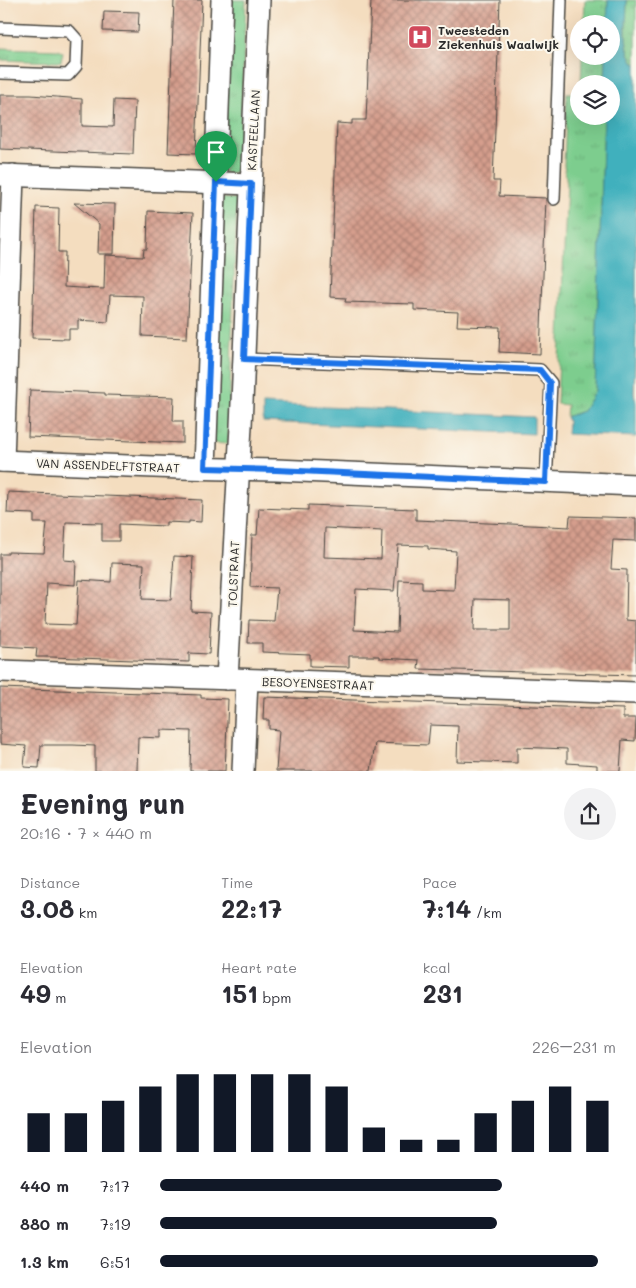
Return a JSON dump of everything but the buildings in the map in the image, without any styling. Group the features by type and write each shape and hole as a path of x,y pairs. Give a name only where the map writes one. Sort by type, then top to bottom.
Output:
{"street":[{"path":"205,468 222,0"},
{"name":"KASTEELLAAN","path":"238,469 259,0"},
{"path":"1,461 7,175 251,184"},
{"name":"VAN ASSENDELFTSTRAAT","path":"1,461 636,485"},
{"name":"TOLSTRAAT","path":"238,469 237,680 243,770"},
{"name":"BESOYENSESTRAAT","path":"0,671 636,693"}],"lane":[{"path":"554,199 561,0"},
{"path":"0,28 69,31 77,40 76,66 68,75 0,73"},
{"path":"244,359 540,370 550,383 546,482"}],"green space":[{"path":"228,0 246,0 239,166 236,172 229,174 224,172"},
{"path":"585,0 608,0 607,15 584,15"},
{"path":"627,0 636,0 636,65 628,51 626,26"},
{"path":"0,48 58,50 63,53 61,61 57,62 0,60"},
{"path":"582,65 606,65 605,75 581,75"},
{"path":"567,93 570,93 570,125 604,125 595,391 583,411 566,417 567,405 557,404 567,184 564,165"},
{"path":"222,198 237,199 228,444 212,443"}],"water":[{"path":"608,0 627,0 626,26 628,51 636,65 636,333 634,393 636,403 636,437 567,434 568,421 566,417 583,411 595,391 604,125 620,125 620,75 605,75 606,65 620,65 620,15 607,15"},
{"path":"263,404 534,417 534,434 263,422"}],"place":[{"name":"Tweesteden Ziekenhuis Waalwijk","path":"420,37"}],"route":[{"path":"216,182 251,184 244,359 540,370 550,383 546,482 205,468 216,182"}]}
